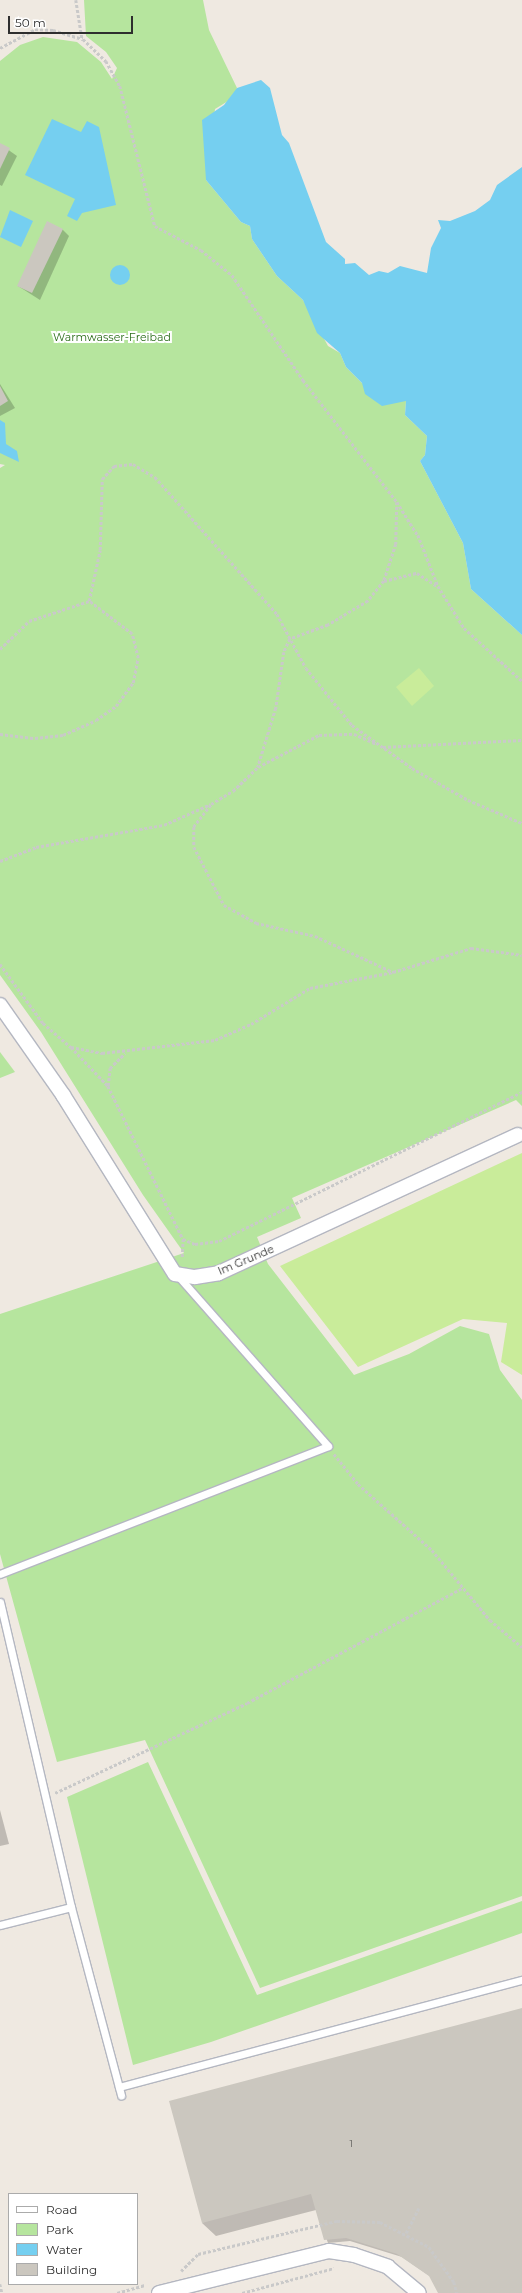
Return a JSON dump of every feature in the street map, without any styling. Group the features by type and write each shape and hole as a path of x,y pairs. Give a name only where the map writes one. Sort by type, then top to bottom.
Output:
{"street":[{"path":"0,1004 62,1095 175,1274"},
{"name":"Im Grunde","path":"175,1274 195,1277 219,1273 518,1135"},
{"path":"159,2293 329,2251 354,2255 388,2267 419,2293"}],"lane":[{"path":"0,1574 328,1446 175,1274"},
{"path":"0,1602 71,1907 121,2095"},
{"path":"0,1926 71,1907"},
{"path":"119,2087 522,1980"}],"path":[{"path":"76,0 82,40"},
{"path":"0,48 34,29 53,30 82,40 106,61 120,86 155,226 201,250 232,275 303,380 397,502 418,535 438,586 464,628 522,681"},
{"path":"89,601 100,550 102,479 114,466 133,464 155,477 277,614 290,639 332,705 352,726 382,747 468,800 522,823"},
{"path":"258,767 276,708 284,652 290,639 328,625 368,601 384,581 396,544 397,502"},
{"path":"384,581 417,573 438,586"},
{"path":"0,649 29,621 89,601"},
{"path":"0,734 36,738 63,735 96,720 116,706 133,683 138,658 132,634 89,601"},
{"path":"0,861 36,848 164,825 211,804 233,791 258,767 319,734 354,734 382,747 522,740"},
{"path":"211,804 194,827 194,847 224,905 256,923 316,936 393,972"},
{"path":"71,1047 102,1053 125,1052 215,1040 250,1024 310,988 393,972 472,948 522,955"},
{"path":"0,964 43,1023 71,1047 108,1086 183,1239 206,1245 522,1092"},
{"path":"108,1086 110,1068 125,1052"},
{"path":"328,1446 358,1484 432,1550 490,1620 522,1647"},
{"path":"55,1801 53,1794 247,1703 384,1632 462,1588"},
{"path":"406,2233 419,2208"},
{"path":"242,2293 343,2267"},
{"path":"0,2284 2,2293"}],"green space":[{"name":"Warmwasser-Freibad","path":"84,0 203,0 209,30 237,88 233,98 215,109 206,180 241,222 250,226 252,239 277,276 303,300 328,346 340,353 346,367 362,383 406,401 405,415 427,436 425,455 420,461 463,543 471,589 522,635 522,1106 516,1100 292,1198 301,1218 257,1237 268,1264 354,1375 409,1354 460,1326 489,1334 500,1370 522,1400 522,1896 260,1988 145,1740 57,1762 0,1554 0,1314 184,1253 143,1195 41,1032 0,975 0,468 5,465 0,464 0,61 20,45 43,37 77,42 101,62 112,79 117,68 106,52 86,36"},
{"path":"419,668 434,686 412,706 396,687"},
{"path":"0,1052 15,1072 0,1078"},
{"path":"522,1153 522,1375 501,1362 507,1323 463,1319 358,1367 280,1266"},
{"path":"148,1762 257,1995 522,1901 522,1933 211,2042 133,2065 67,1797"}],"water":[{"path":"261,80 270,88 282,135 289,143 326,242 345,259 345,264 355,263 369,275 379,271 388,273 400,266 427,273 431,248 441,228 438,220 450,221 475,211 490,200 497,185 522,167 522,635 471,589 463,543 420,461 425,455 427,436 405,415 406,401 382,406 365,394 362,383 346,367 340,353 317,333 303,300 277,276 252,239 250,226 241,222 206,180 202,120 224,105 237,88"},
{"path":"52,119 81,132 87,121 99,127 116,205 82,213 77,221 67,216 75,199 25,175"},
{"path":"10,210 33,221 21,247 0,237"},
{"path":"120,265 127,268 130,275 127,282 120,285 113,282 110,275 113,268"},
{"path":"0,420 5,423 6,444 17,451 19,462 0,453"}],"building":[{"path":"0,143 10,148 0,169"},
{"path":"47,221 63,229 32,293 17,286"},
{"path":"0,386 8,401 0,406"},
{"path":"522,2008 522,2293 438,2293 429,2276 397,2254 346,2238 324,2240 311,2194 202,2223 169,2101"}]}
